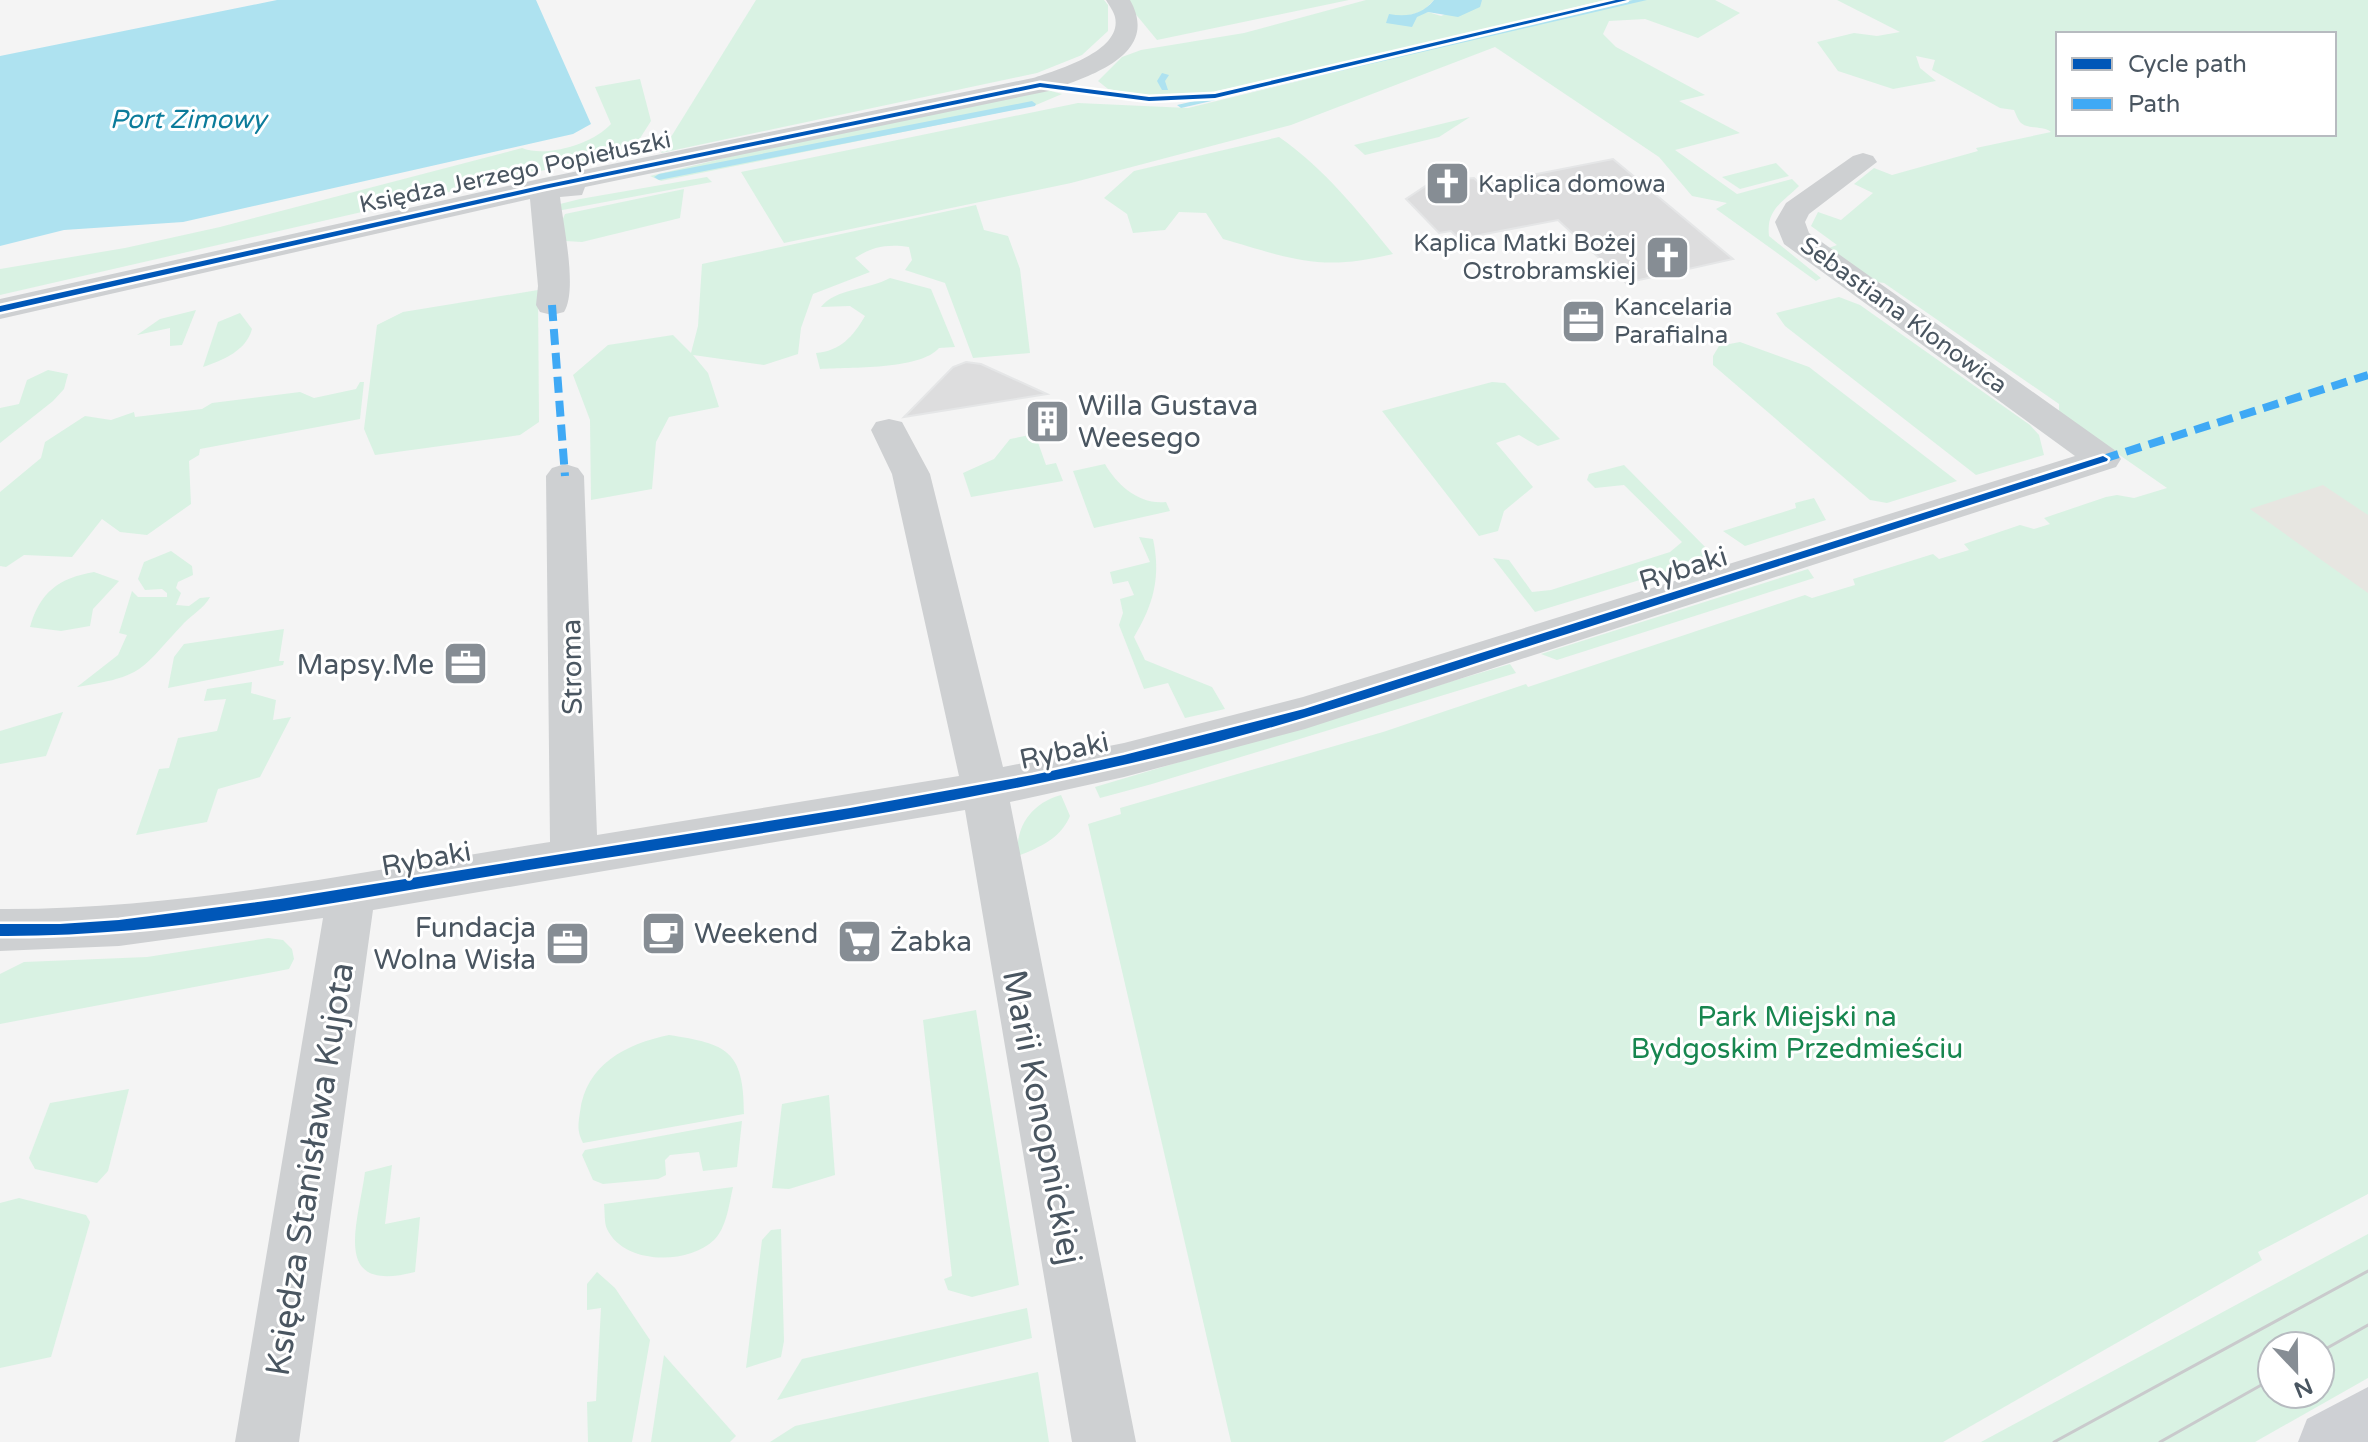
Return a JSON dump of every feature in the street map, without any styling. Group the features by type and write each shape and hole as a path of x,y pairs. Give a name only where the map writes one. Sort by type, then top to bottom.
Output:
{"street":[{"name":"Księdza Jerzego Popiełuszki","path":"0,309 544,187 622,189 1050,104 1071,95 1093,65 1118,48 1127,28 1125,9 1118,0"},
{"name":"Sebastiana Klonowica","path":"1863,162 1797,209 1790,222 1795,237 2103,459"},
{"path":"544,187 554,286 552,305"},
{"name":"Marii Konopnickiej","path":"889,430 911,474 949,622 984,791 1104,1442"},
{"name":"Rybaki","path":"0,930 111,928 351,896 984,791 1194,745 1305,713 2103,459"},
{"name":"Stroma","path":"565,476 574,858"},
{"name":"Księdza Stanisława Kujota","path":"267,1442 351,896"},
{"path":"2330,1442 2368,1419"}],"green space":[{"path":"756,0 1104,0 1108,5 1108,31 1082,55 1037,73 661,153"},
{"path":"1124,0 1349,0 1157,40"},
{"path":"1366,0 1434,0 1423,11 1387,22 1428,12 1441,16 1482,0 1605,0 1315,71 1186,97 1151,97 1108,89 1098,81 1122,57 1141,50 1244,33"},
{"path":"1632,0 1715,0 1740,13 1698,38 1645,19 1609,21 1603,34 1616,47 1705,95 1679,101 1740,133 1675,150 1737,194 1792,179 1799,186 1773,213 1769,236 1821,278 1816,281 1716,209 1727,203 1692,196 1659,157 1495,47 1291,125 1071,183 784,243 741,172 1078,103 1188,108"},
{"name":"Park Miejski na Bydgoskim Przedmieściu","path":"1837,0 2368,0 2368,1194 2258,1252 2262,1260 1943,1442 1231,1442 1088,824 1121,814 1120,808 1383,732 1526,684 1528,687 1805,595 1812,598 1855,585 1853,579 1933,554 1939,559 1969,550 1964,544 2020,525 2034,529 2050,524 2044,518 2106,497 2134,498 2167,488 2059,413 2059,404 1884,283 1866,280 1826,249 1837,245 1811,226 1818,212 1841,220 1873,193 1854,184 1874,168 1892,175 1978,151 1976,148 2051,132 2023,124 2014,110 2000,108 1932,70 1935,60 1916,56 1920,68 1936,81 1893,89 1838,71 1817,42 1854,33 1877,36 1900,32"},
{"path":"640,79 651,121 637,143 610,155 0,295 0,269 125,248 220,227 522,148 532,151 556,150 581,143 611,124 595,87"},
{"path":"1027,92 1062,94 1036,105 661,181 650,176 811,137"},
{"path":"1470,117 1439,137 1365,155 1354,145"},
{"path":"1279,137 1326,177 1393,254 1345,262 1288,257 1223,239 1206,213 1179,212 1165,230 1133,233 1127,214 1104,198 1134,171"},
{"path":"1776,163 1789,176 1740,189 1722,177"},
{"path":"707,177 712,182 557,211 560,204 580,199"},
{"path":"684,189 680,218 582,242 565,241 561,223 565,214"},
{"path":"976,205 984,230 1008,236 1020,269 1030,353 973,358 945,283 905,270 912,260 909,247 875,248 855,258 870,272 813,294 801,328 798,354 764,365 693,355 708,373 719,407 669,417 656,442 652,489 591,500 590,420 573,375 608,345 673,335 691,353 698,326 702,264"},
{"path":"890,278 931,289 955,347 939,348 930,355 901,364 820,369 816,353 845,342 865,316 850,306 821,307 835,296"},
{"path":"538,290 539,422 520,435 375,455 364,429 377,325 403,312"},
{"path":"1839,297 1860,305 2030,425 2039,435 2044,455 1976,475 1785,326 1776,313"},
{"path":"196,310 182,345 170,346 170,328 137,335 160,319"},
{"path":"240,313 252,329 245,343 226,358 203,367 218,322"},
{"path":"1740,342 1809,367 1957,481 1887,503 1870,500 1713,365 1713,356 1719,346"},
{"path":"48,370 68,374 64,389 0,443 0,408 19,404 27,380"},
{"path":"360,382 364,382 360,419 200,449 199,455 189,461 191,504 147,535 120,532 102,519 72,557 24,555 6,567 0,566 0,492 41,458 45,442 85,416 111,420 134,412 135,417 202,409 212,403 300,392 314,398 356,389"},
{"path":"1492,382 1505,383 1560,439 1538,446 1519,435 1496,443 1533,487 1504,511 1498,531 1479,536 1382,411"},
{"path":"1035,434 1046,465 1056,463 1063,481 971,497 963,473 994,459 1010,439"},
{"path":"1105,464 1130,492 1147,500 1166,502 1170,511 1094,528 1073,471"},
{"path":"1624,465 1715,557 1535,612 1493,558 1509,560 1532,592 1551,590 1670,552 1682,542 1624,485 1595,488 1587,480 1589,474"},
{"path":"1814,498 1826,520 1745,546 1723,531 1796,508 1795,503"},
{"path":"1139,537 1153,539 1156,565 1151,601 1134,637 1145,660 1212,687 1225,709 1185,718 1168,683 1144,689 1119,625 1123,613 1120,599 1134,595 1128,581 1113,584 1110,572 1150,562"},
{"path":"171,551 192,566 193,575 178,582 176,588 181,593 176,605 189,606 200,598 210,597 208,601 139,669 116,679 77,687 118,655 127,635 119,633 132,591 138,597 167,597 162,589 145,590 138,579 144,562"},
{"path":"1808,569 1814,578 1557,660 1541,654"},
{"path":"94,572 119,581 93,609 90,626 61,631 30,627 39,604 53,589 71,578"},
{"path":"284,629 279,661 284,661 283,665 168,688 174,657 184,644"},
{"path":"1510,664 1516,673 1152,784 1100,798 1095,787"},
{"path":"252,682 251,693 276,700 273,720 291,717 260,777 218,789 207,822 136,835 159,769 169,768 178,738 217,731 226,699 204,701 207,689"},
{"path":"63,712 46,756 0,764 0,731"},
{"path":"1061,795 1070,816 1066,824 1048,841 1018,856 1019,835 1028,817 1042,804"},
{"path":"268,938 283,940 292,949 294,959 289,969 0,1024 0,974 24,962 147,957"},
{"path":"976,1010 1019,1285 972,1297 948,1290 944,1279 952,1276 923,1020"},
{"path":"669,1035 705,1042 728,1054 736,1063 740,1076 744,1114 583,1143 578,1128 580,1112 590,1081 599,1069 638,1044"},
{"path":"129,1089 108,1171 97,1183 35,1169 29,1158 50,1103"},
{"path":"829,1095 835,1175 789,1189 772,1188 782,1104"},
{"path":"742,1121 737,1167 703,1171 699,1152 670,1155 665,1160 666,1175 658,1179 603,1184 593,1180 582,1155 585,1150"},
{"path":"392,1165 385,1224 420,1217 415,1272 388,1276 370,1273 360,1264 355,1233 365,1172"},
{"path":"733,1187 722,1229 714,1240 689,1254 673,1257 641,1255 615,1241 606,1226 604,1204"},
{"path":"19,1198 86,1215 90,1222 51,1357 0,1368 0,1203"},
{"path":"781,1229 784,1341 781,1357 746,1368 762,1240 771,1230"},
{"path":"2368,1234 2368,1378 2336,1396 2336,1330 2256,1330 2256,1410 2312,1410 2255,1442 1981,1442"},
{"path":"597,1272 615,1288 650,1340 632,1442 588,1442 587,1402 596,1401 601,1308 587,1310 587,1284"},
{"path":"1027,1308 1032,1338 777,1400 802,1359"},
{"path":"664,1355 736,1436 730,1442 651,1442"},
{"path":"1038,1372 1049,1442 770,1442 795,1426"}],"sand":[{"path":"2323,485 2368,515 2368,593 2250,509"}],"water":[{"name":"Port Zimowy","path":"277,0 536,0 591,124 573,134 183,222 64,230 0,246 0,56"},
{"path":"1434,0 1482,0 1480,7 1458,17 1428,12 1417,17 1412,27 1386,23 1389,14 1414,14"}],"building":[{"path":"1613,159 1733,259 1626,283 1558,220 1459,239 1451,231 1439,233 1406,199 1433,181 1474,178 1481,185"},
{"path":"966,362 981,364 1047,394 904,417 953,367"}],"waterway":[{"path":"1181,105 1643,0"},
{"path":"1165,75 1161,81 1165,88"},
{"path":"659,177 1032,104"}],"tram line":[{"path":"2054,1442 2368,1271"},
{"path":"2336,1343 2368,1325"},
{"path":"2160,1442 2256,1388"}],"marked path":[{"path":"552,305 565,476"},
{"path":"2103,459 2368,375"}],"cycle path":[{"path":"0,309 544,187 1040,85 1149,99 1215,96 1624,0"},
{"path":"0,930 119,925 280,905 850,813 1124,760 1305,713 2103,459"}],"place":[{"name":"Kaplica domowa","path":"1447,184"},
{"name":"Kaplica Matki Bożej Ostrobramskiej","path":"1667,257"},
{"name":"Kancelaria Parafialna","path":"1583,321"},
{"name":"Willa Gustava Weesego","path":"1047,421"},
{"name":"Mapsy.Me","path":"465,664"},
{"name":"Weekend","path":"663,933"},
{"name":"Żabka","path":"859,941"},
{"name":"Fundacja Wolna Wisła","path":"567,943"}]}
